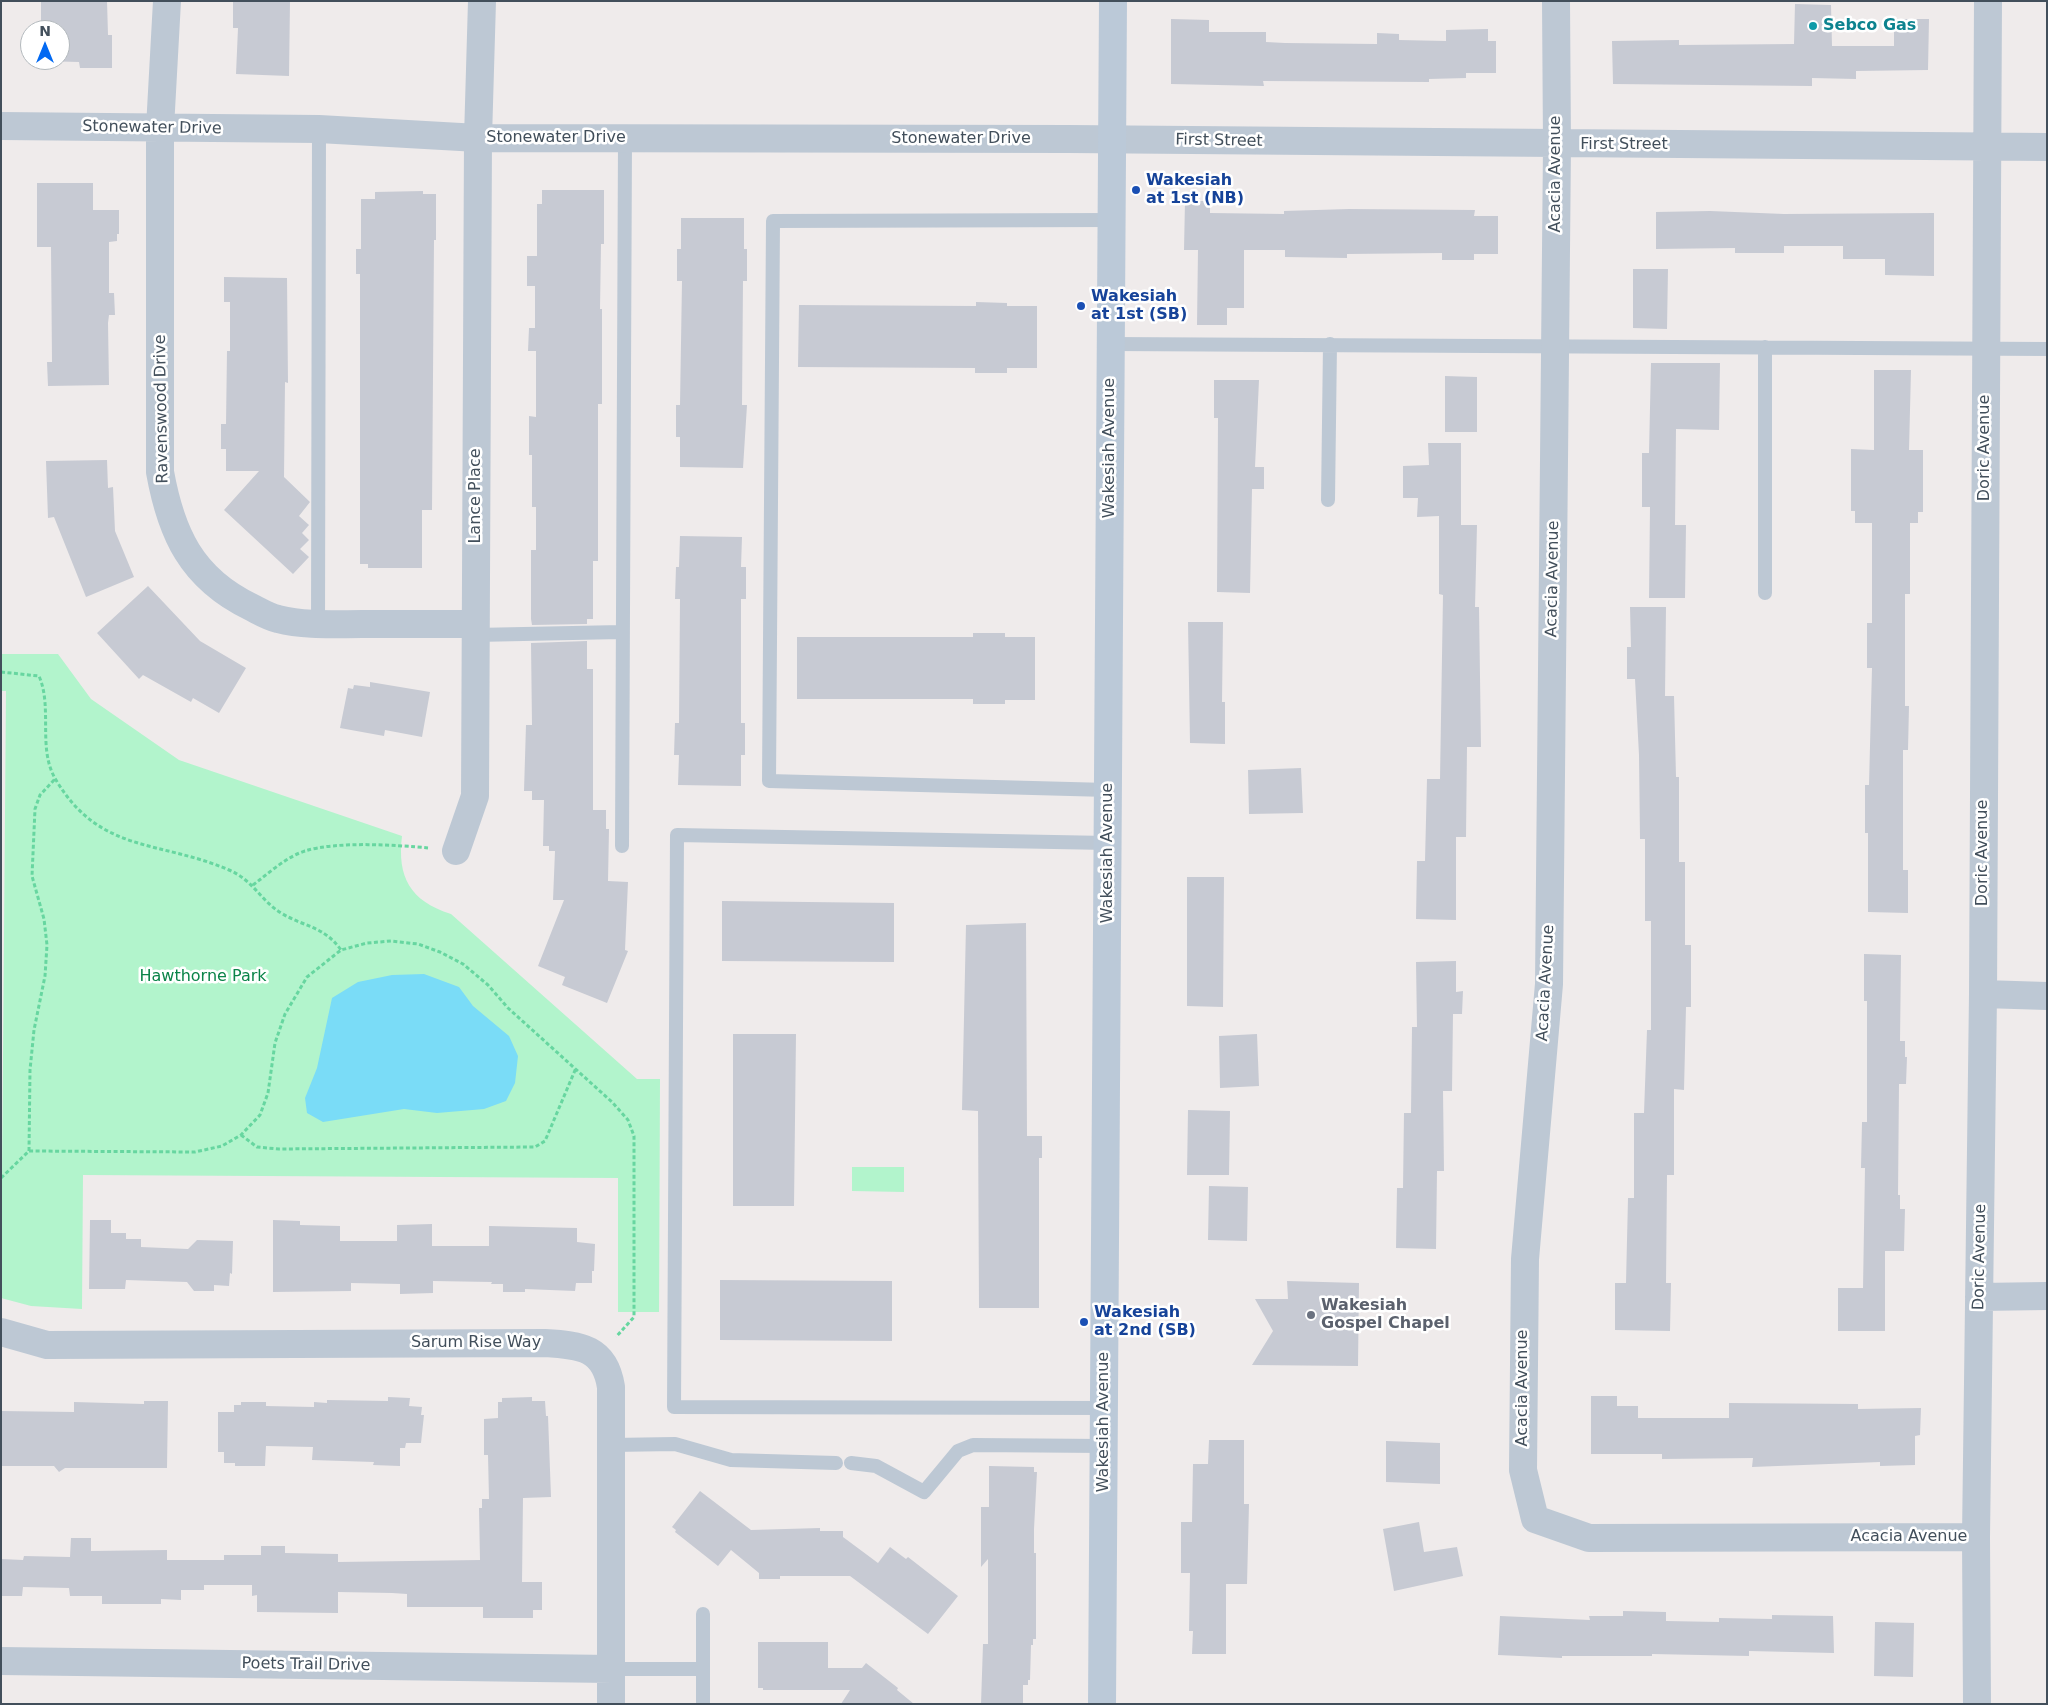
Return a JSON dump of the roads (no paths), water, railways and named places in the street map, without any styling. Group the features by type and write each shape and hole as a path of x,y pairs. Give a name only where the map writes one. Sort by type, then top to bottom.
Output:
{"main road":[{"name":"Wakesiah Avenue","path":"1102,1704 1113,1"}],"street":[{"name":"Ravenswood Drive","path":"166,1 160,128 160,472 166,508 179,539 195,563 218,587 243,603 277,619 318,624 476,629"},
{"name":"Lance Place","path":"456,851 475,796 478,138 482,1"},
{"name":"Acacia Avenue","path":"1556,1 1557,145 1549,984 1525,1259 1523,1470 1535,1519 1589,1538 1976,1537"},
{"name":"Doric Avenue","path":"1977,1704 1976,1537 1983,994 1988,1"},
{"name":"Stonewater Drive","path":"1,126 319,129 478,138 1112,140"},
{"name":"First Street","path":"1112,140 1557,145 2047,147"},
{"path":"1983,994 2047,996"},
{"path":"1979,1297 2047,1296"},
{"name":"Sarum Rise Way","path":"1,1332 47,1345 546,1343 573,1345 599,1356 608,1370 611,1388 612,1445"},
{"path":"612,1445 612,1704"},
{"name":"Poets Trail Drive","path":"1,1661 612,1669"}],"lane":[{"path":"318,624 319,129"},
{"path":"622,846 621,632 625,139"},
{"path":"1108,790 768,781 773,221 1112,220"},
{"path":"1111,344 2047,349"},
{"path":"1328,500 1330,344"},
{"path":"1765,347 1765,593"},
{"path":"476,629 621,632"},
{"path":"1104,1408 674,1407 677,835 1108,844"},
{"path":"612,1445 675,1444 731,1460 836,1464"},
{"path":"851,1464 876,1466 924,1492 958,1451 973,1445 1104,1446"},
{"path":"703,1614 703,1704"},
{"path":"612,1669 703,1669"}],"water":[{"path":"424,974 459,987 473,1006 509,1036 518,1056 515,1083 506,1101 484,1109 437,1113 404,1109 323,1122 307,1113 305,1098 317,1068 332,998 358,982 392,975"}],"place":[{"name":"Sebco Gas","path":"1813,26"},
{"name":"Wakesiah at 1st (NB)","path":"1136,190"},
{"name":"Wakesiah at 1st (SB)","path":"1081,306"},
{"name":"Wakesiah Gospel Chapel","path":"1311,1315"},
{"name":"Wakesiah at 2nd (SB)","path":"1084,1322"}],"park label":[{"name":"Hawthorne Park","path":"203,977"}]}
